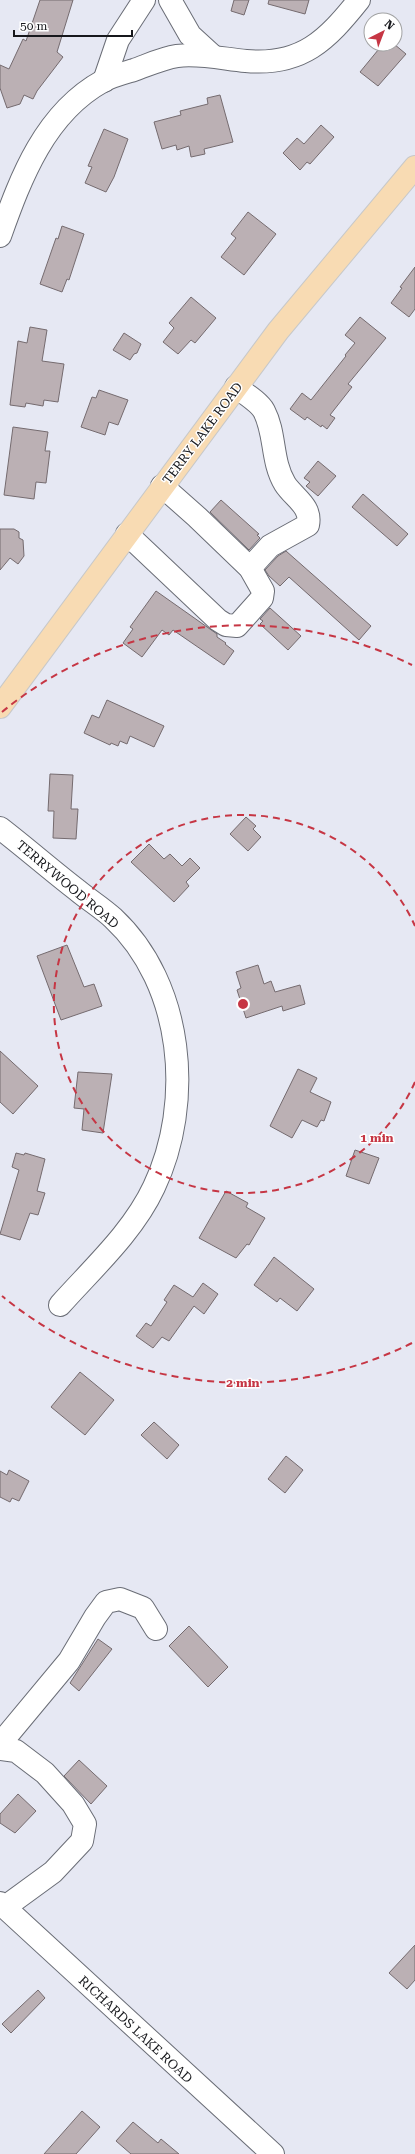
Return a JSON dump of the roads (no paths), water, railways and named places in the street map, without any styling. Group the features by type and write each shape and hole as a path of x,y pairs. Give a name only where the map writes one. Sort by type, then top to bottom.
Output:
{"main road":[{"name":"TERRY LAKE ROAD","path":"0,707 278,331 415,167"}],"street":[{"path":"104,81 118,40 144,0"},
{"path":"170,0 190,35 213,56"},
{"path":"0,236 13,198 49,129 60,115 104,81 178,56 213,56 248,61 279,61 308,50 334,31 359,0"},
{"path":"236,387 263,409 271,426 273,447 280,474 286,485 308,511 309,519 308,525 270,546 250,568"},
{"path":"127,534 218,620 226,625 237,626 262,598 264,591 250,568 162,486"},
{"name":"TERRYWOOD ROAD","path":"0,828 113,919 137,946 162,990 174,1035 177,1075 173,1125 166,1158 154,1188 131,1225 60,1305"},
{"path":"0,1744 69,1661 95,1617 106,1602 120,1599 143,1608 156,1629"},
{"path":"0,1749 16,1751 45,1774 73,1804 85,1824 82,1841 53,1872 2,1905"},
{"name":"RICHARDS LAKE ROAD","path":"2,1905 273,2154"}]}
